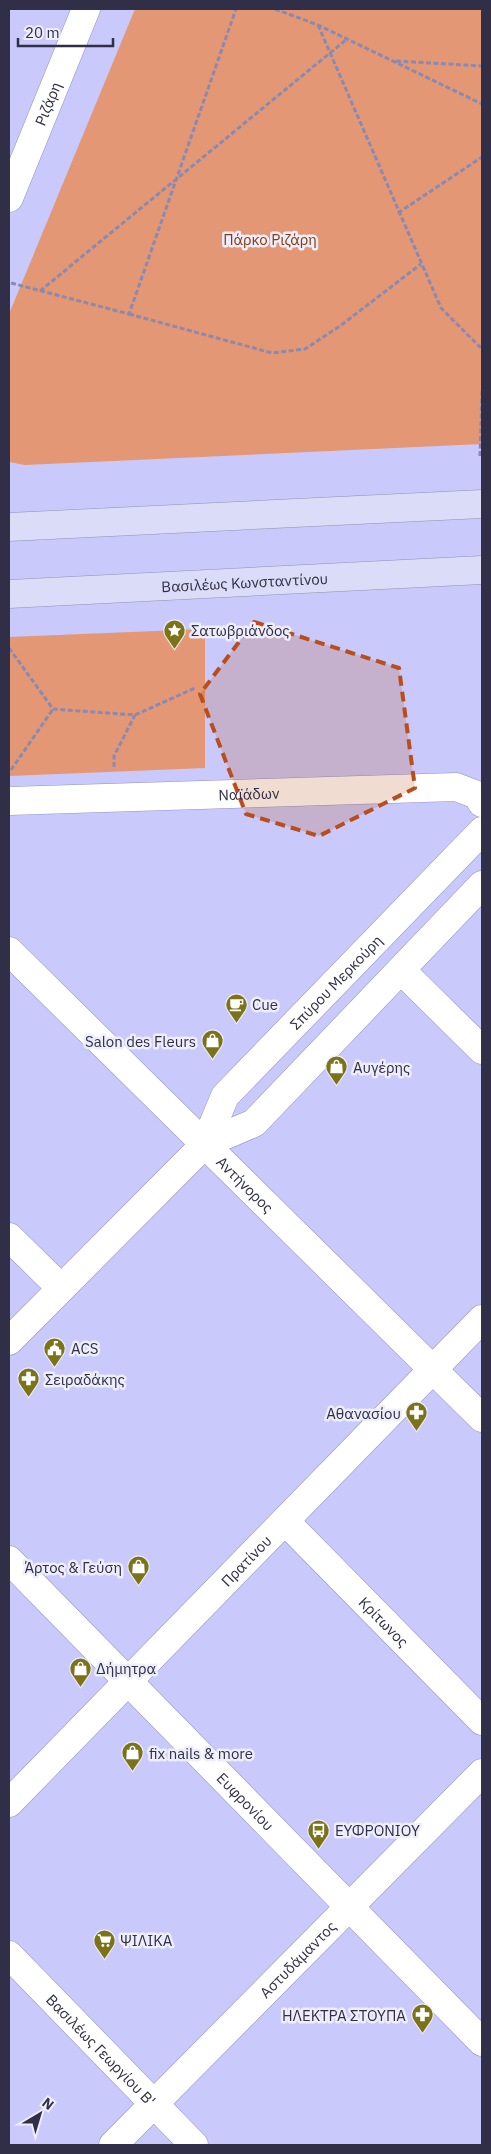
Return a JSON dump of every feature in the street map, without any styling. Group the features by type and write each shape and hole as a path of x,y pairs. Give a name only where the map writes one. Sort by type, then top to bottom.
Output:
{"main road":[{"path":"9,527 482,504"},
{"name":"Βασιλέως Κωνσταντίνου","path":"9,594 482,570"}],"street":[{"name":"Ριζάρη","path":"9,198 86,9"},
{"name":"Ναϊάδων","path":"9,800 456,787 477,795 482,803"},
{"name":"Σπύρου Μερκούρη","path":"205,1144 225,1096 482,831"},
{"name":"Σπύρου Μερκούρη","path":"9,1341 205,1144 254,1123 482,885"},
{"name":"Αντήνορος","path":"9,951 482,1418"},
{"path":"401,970 482,1050"},
{"path":"9,1237 61,1288"},
{"name":"Πρατίνου","path":"9,1803 482,1319"},
{"name":"Κρίτωνος","path":"285,1522 482,1721"},
{"name":"Ευφρονίου","path":"9,1560 482,2042"},
{"name":"Αστυδάμαντος","path":"113,2145 482,1773"},
{"name":"Βασιλέως Γεωργίου Β'","path":"9,1955 194,2145"}],"path":[{"path":"129,314 236,9"},
{"path":"275,9 318,25 482,104"},
{"path":"318,25 398,213 441,308 482,350"},
{"path":"40,291 347,39"},
{"path":"392,60 482,66"},
{"path":"398,213 482,157"},
{"path":"11,283 272,353 305,348 340,326 421,264"},
{"path":"480,456 482,390"},
{"path":"9,648 53,709"},
{"path":"53,709 135,715 195,688"},
{"path":"9,774 53,709"},
{"path":"114,797 114,756 135,715"}],"highlighted area":[{"path":"254,622 399,668 415,788 319,836 246,814 200,694"}],"green space":[{"name":"Πάρκο Ριζάρη","path":"135,9 482,9 482,444 25,465 9,462 9,314"},
{"path":"205,629 205,768 9,776 9,637"}],"place":[{"name":"Σατωβριάνδος","path":"175,649"},
{"name":"Cue","path":"236,1023"},
{"name":"Salon des Fleurs","path":"212,1060"},
{"name":"Αυγέρης","path":"337,1086"},
{"name":"ACS","path":"55,1367"},
{"name":"Σειραδάκης","path":"29,1398"},
{"name":"Αθανασίου","path":"417,1432"},
{"name":"Άρτος & Γεύση","path":"138,1586"},
{"name":"Δήμητρα","path":"80,1687"},
{"name":"fix nails & more","path":"133,1772"},
{"name":"ΕΥΦΡΟΝΙΟΥ","path":"319,1849"},
{"name":"ΨΙΛΙΚΑ","path":"104,1959"},
{"name":"ΗΛΕΚΤΡΑ ΣΤΟΥΠΑ","path":"422,2034"}]}
